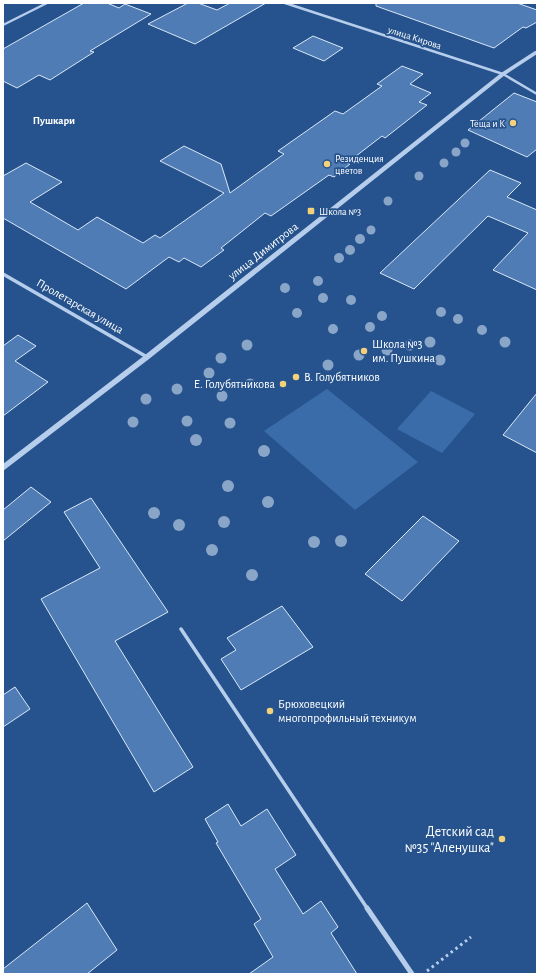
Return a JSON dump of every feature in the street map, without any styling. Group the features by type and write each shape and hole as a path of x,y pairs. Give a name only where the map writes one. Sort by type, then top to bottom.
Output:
{"street":[{"path":"3,25 48,3"},
{"name":"улица Кирова","path":"285,3 503,74 537,94"},
{"name":"улица Димитрова","path":"3,468 147,357 503,74 537,52"},
{"name":"Пролетарская улица","path":"3,274 147,357"},
{"path":"367,908 412,974"}],"lane":[{"path":"181,629 367,908"}],"path":[{"path":"423,974 471,937"}],"shaded area":[{"path":"327,389 418,462 355,510 264,431"},
{"path":"431,391 475,414 442,453 397,429"}],"building":[{"path":"84,3 107,3 119,8 125,4 151,14 90,51 94,52 50,80 39,75 17,88 3,81 3,49"},
{"path":"188,3 198,3 217,10 230,3 266,3 195,44 148,24"},
{"path":"376,3 517,3 537,10 537,22 526,28 523,27 494,48 376,6"},
{"path":"313,36 343,48 324,61 293,48"},
{"path":"402,66 423,74 410,84 431,93 419,102 427,105 385,138 382,136 347,163 350,164 334,177 329,175 271,216 265,213 221,248 224,250 201,267 184,258 179,262 169,257 126,289 3,218 3,176 26,163 62,182 30,202 78,230 97,217 143,243 155,235 160,238 224,193 160,161 184,146 221,164 230,193 284,154 278,151 335,111 343,114 382,86 377,84"},
{"path":"514,93 537,102 537,149 527,157 468,130"},
{"path":"490,170 521,183 507,197 537,210 537,290 493,270 528,233 488,216 414,289 380,273"},
{"path":"18,335 36,346 15,361 48,382 3,416 3,346"},
{"path":"537,393 537,453 503,435"},
{"path":"31,487 51,502 3,541 3,510"},
{"path":"91,498 168,612 115,641 193,767 154,792 41,599 100,568 64,512"},
{"path":"423,516 459,541 402,601 365,574"},
{"path":"282,606 313,647 241,690 221,659 236,650 227,638"},
{"path":"15,687 30,709 3,727 3,695"},
{"path":"228,804 241,826 267,809 296,855 275,869 303,914 321,901 338,927 331,933 357,974 249,974 273,957 254,924 261,919 216,843 218,842 205,819"},
{"path":"87,903 117,950 87,974 3,974 3,969"}],"place":[{"name":"Тёща и К","path":"513,123"},
{"name":"Резиденция цветов","path":"327,164"},
{"name":"Школа №3","path":"311,211"},
{"name":"Школа №3 им. Пушкина","path":"364,351"},
{"name":"В. Голубятников","path":"296,377"},
{"name":"Е. Голубятникова","path":"283,384"},
{"name":"Брюховецкий многопрофильный техникум","path":"270,711"},
{"name":"Детский сад №35 \"Аленушка\"","path":"502,839"}],"district":[{"name":"Пушкари","path":"54,120"}]}
